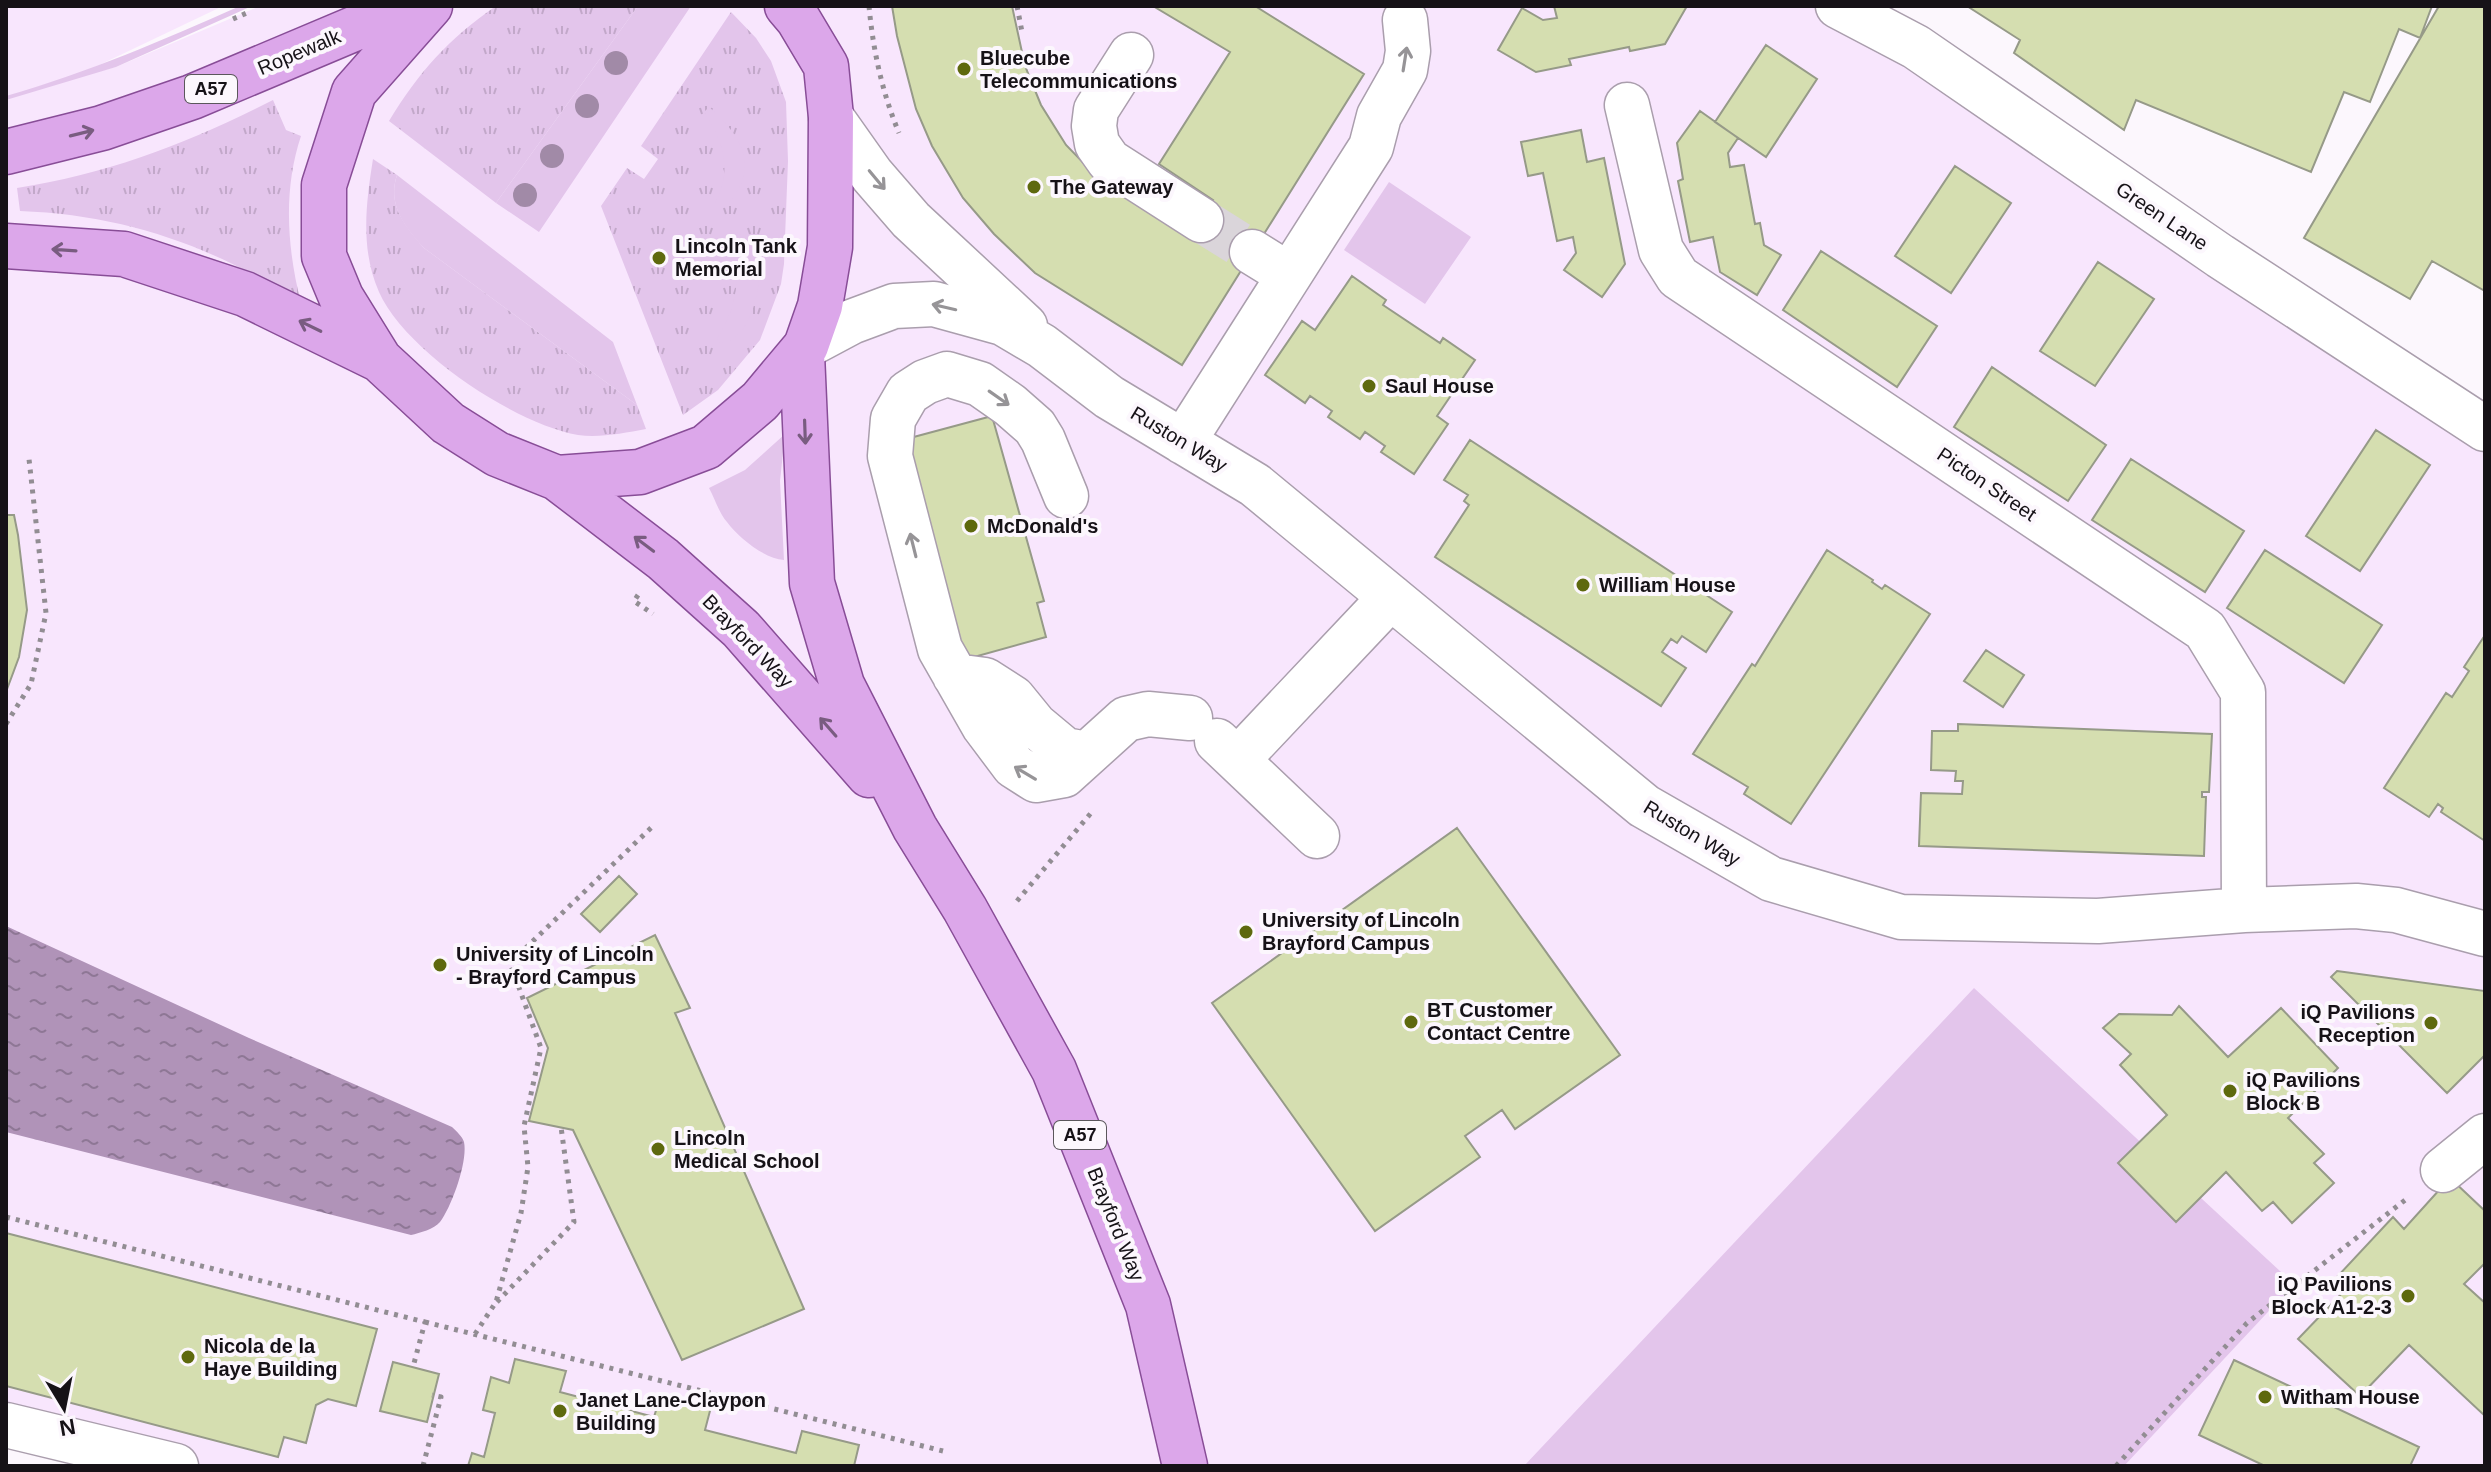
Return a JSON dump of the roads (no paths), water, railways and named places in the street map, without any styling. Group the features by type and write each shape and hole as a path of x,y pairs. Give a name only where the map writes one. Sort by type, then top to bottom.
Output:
{"main road":[{"name":"Ropewalk","path":"6,152 102,128 192,97 408,6"},
{"path":"430,6 354,92 324,185 324,256 341,297 380,360 448,423 497,454 557,478 640,472 706,447 760,401 804,350 820,306 830,247 831,117 824,6"},
{"path":"787,6 826,66"},
{"path":"6,246 124,254 245,294 380,360"},
{"name":"Brayford Way","path":"804,350 812,583 842,685 915,828 965,909 1054,1070 1148,1305 1185,1466"},
{"name":"Brayford Way","path":"557,478 663,559 741,629 915,828"}],"street":[{"name":"Green Lane","path":"1838,6 1916,47 2220,256 2485,429"},
{"path":"1183,442 1371,147 1401,127 1434,78 1422,30"},
{"path":"1131,55 1096,110 1094,126 1097,144 1109,161 1201,220"},
{"name":"Picton Street","path":"1627,105 1661,250 1678,277 2205,630 2243,692 2244,910"},
{"name":"Ruston Way","path":"831,117 872,175 911,220 1015,315 1042,346"},
{"path":"1252,252 1289,275"},
{"name":"Ruston Way","path":"804,350 851,322 894,306 934,304 1003,323 1042,346 1109,397 1255,485 1644,806 1771,879 1901,917 2098,921 2244,910 2356,906 2396,910 2485,934"},
{"path":"1066,496 1035,427 980,384 947,374 925,382 908,393 893,419 890,456 940,649 984,726 1014,766 1036,780 1064,775 1126,719 1148,714 1190,718"},
{"path":"1238,759 1391,597"},
{"path":"1154,687 1238,759 1317,836"},
{"path":"2443,1170 2485,1136"},
{"path":"6,1425 176,1466"}],"water":[{"path":"6,926 452,1127 461,1136 465,1150 454,1195 445,1215 431,1229 411,1235 6,1132"}],"tunnel":[{"path":"1201,220 1252,252"}],"place":[{"name":"Bluecube Telecommunications","path":"964,69"},
{"name":"The Gateway","path":"1034,187"},
{"name":"Lincoln Tank Memorial","path":"659,258"},
{"name":"Saul House","path":"1369,386"},
{"name":"McDonald's","path":"971,526"},
{"name":"William House","path":"1583,585"},
{"name":"University of Lincoln Brayford Campus","path":"1246,932"},
{"name":"University of Lincoln - Brayford Campus","path":"440,965"},
{"name":"BT Customer Contact Centre","path":"1411,1022"},
{"name":"iQ Pavilions Reception","path":"2431,1023"},
{"name":"iQ Pavilions Block B","path":"2230,1091"},
{"name":"Lincoln Medical School","path":"658,1149"},
{"name":"iQ Pavilions Block A1-2-3","path":"2408,1296"},
{"name":"Nicola de la Haye Building","path":"188,1357"},
{"name":"Witham House","path":"2265,1397"},
{"name":"Janet Lane-Claypon Building","path":"560,1411"}]}
